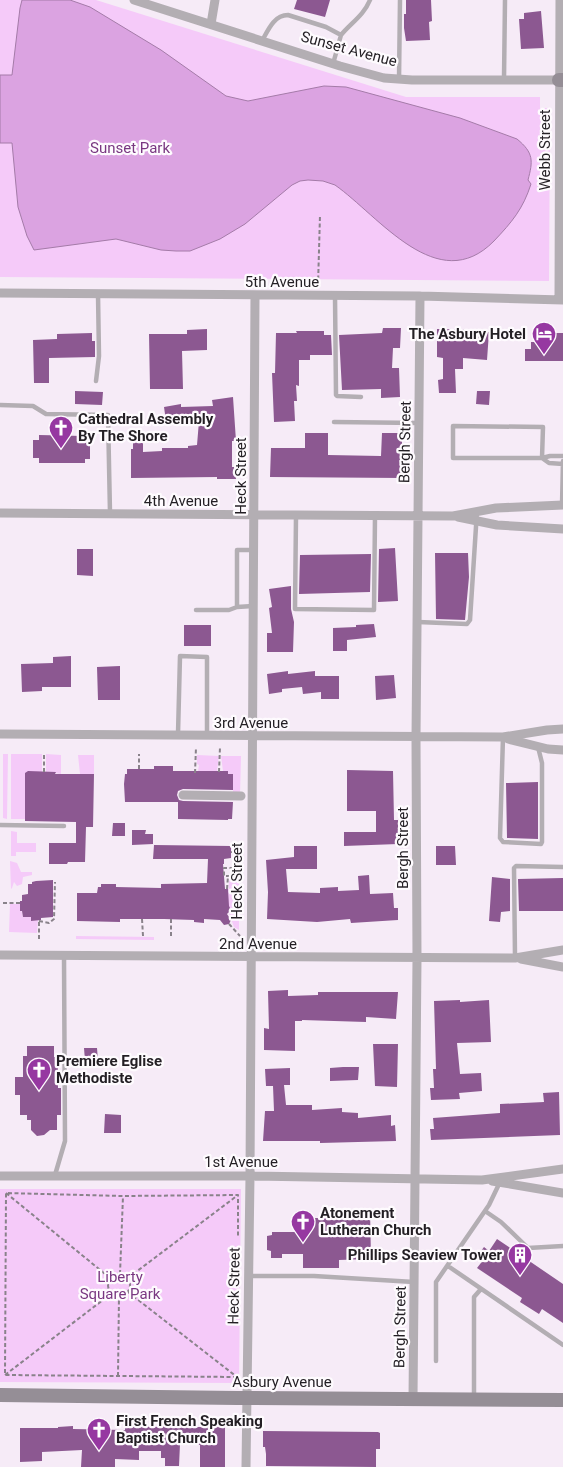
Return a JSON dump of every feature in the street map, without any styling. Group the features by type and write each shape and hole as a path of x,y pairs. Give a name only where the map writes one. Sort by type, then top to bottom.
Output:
{"street":[{"name":"Sunset Avenue","path":"134,0 333,64 384,78 399,80 561,80"},
{"path":"211,24 215,0"},
{"name":"Webb Street","path":"560,0 561,300"},
{"name":"5th Avenue","path":"0,293 420,296 561,300"},
{"name":"Heck Street","path":"246,1467 250,1176 255,295"},
{"name":"Bergh Street","path":"413,1399 420,296"},
{"name":"4th Avenue","path":"0,514 477,516 496,508 562,505"},
{"name":"4th Avenue","path":"477,516 498,525 563,529"},
{"name":"3rd Avenue","path":"0,734 416,738 503,737 563,729"},
{"name":"3rd Avenue","path":"503,737 563,750"},
{"path":"183,795 241,796"},
{"name":"2nd Avenue","path":"0,955 417,959 515,958 563,950"},
{"name":"2nd Avenue","path":"515,958 563,967"},
{"name":"1st Avenue","path":"482,1180 563,1169"},
{"name":"1st Avenue","path":"0,1176 250,1176 482,1180 563,1193"},
{"name":"Asbury Avenue","path":"0,1395 563,1400"}],"lane":[{"path":"333,64 341,35 349,25 362,15 370,0"},
{"path":"399,80 400,0"},
{"path":"504,79 505,0"},
{"path":"262,41 273,22 285,15 326,27 341,35"},
{"path":"96,381 99,356 98,294"},
{"path":"335,296 336,395 361,397"},
{"path":"0,405 32,406 46,414 108,415 110,514"},
{"path":"334,422 419,423"},
{"path":"542,458 543,427 453,426 453,458 542,458 563,456"},
{"path":"542,458 550,463 563,462 562,505"},
{"path":"296,516 295,609 374,610 375,516"},
{"path":"417,622 467,624 470,620 477,516"},
{"path":"237,607 237,550 254,550"},
{"path":"196,610 229,610 237,607 254,606"},
{"path":"178,736 180,656 207,657 206,736"},
{"path":"503,737 500,838 503,842 541,844 542,842 542,763 538,746"},
{"path":"0,825 64,826"},
{"path":"515,958 514,868 516,866 563,867"},
{"path":"54,1176 65,1141 64,956"},
{"path":"436,1361 436,1282 485,1211 500,1182"},
{"path":"485,1211 501,1222 528,1248 563,1246"},
{"path":"448,1266 563,1345"},
{"path":"248,1276 314,1276 414,1282"},
{"path":"474,1399 474,1297 481,1289"}],"path":[{"path":"318,296 320,215"},
{"path":"195,773 196,747"},
{"path":"220,748 220,772"},
{"path":"44,753 44,772"},
{"path":"139,754 139,769"},
{"path":"231,852 245,851"},
{"path":"240,868 224,868 224,876 240,876"},
{"path":"226,889 228,876"},
{"path":"39,940 39,921 49,923 54,920 55,882"},
{"path":"3,903 20,903"},
{"path":"142,919 143,936"},
{"path":"171,919 171,936"},
{"path":"229,924 240,936"},
{"path":"6,1193 123,1196 238,1195"},
{"path":"6,1193 110,1278"},
{"path":"5,1375 6,1193"},
{"path":"238,1195 238,1243"},
{"path":"128,1278 238,1195"},
{"path":"120,1274 123,1196"},
{"path":"120,1274 128,1278 130,1285 128,1292 119,1296 112,1293 108,1287 110,1278 120,1274"},
{"path":"128,1292 236,1377"},
{"path":"5,1375 112,1293"},
{"path":"118,1376 119,1296"},
{"path":"236,1381 237,1368"},
{"path":"5,1375 236,1377"}],"green space":[{"name":"Sunset Park","path":"0,0 96,0 406,97 540,97 540,108 550,108 549,281 0,277"},
{"path":"3,754 8,754 7,819 3,818"},
{"path":"11,754 42,754 42,772 25,773 25,819 11,819"},
{"path":"46,754 61,755 61,774 46,772"},
{"path":"78,755 94,755 94,774 80,774"},
{"path":"197,755 219,756 217,771 212,771 212,773 198,771"},
{"path":"221,756 241,756 240,795 233,794 233,774 223,771"},
{"path":"11,831 17,832 17,843 36,843 36,852 16,852 16,856 11,856"},
{"path":"10,861 17,863 21,872 32,872 32,875 23,877 22,884 17,886 14,882 11,889"},
{"path":"229,878 239,880 239,930 234,927 229,913"},
{"path":"10,904 20,904 23,917 31,917 31,921 38,920 37,933 9,932"},
{"path":"76,936 154,937 154,940 76,939"},
{"name":"Liberty Square Park","path":"0,1189 241,1189 239,1383 0,1382"}],"shaded area":[{"name":"Sunset Park","path":"22,0 70,0 90,7 161,50 226,96 248,101 324,86 346,87 460,118 517,139 527,149 531,158 528,180 531,184 528,193 516,215 494,241 473,256 452,261 431,257 410,246 335,185 323,181 308,180 292,185 245,224 220,239 190,251 161,250 116,239 34,250 27,236 18,207 12,143 0,143 0,75 12,75"}],"building":[{"path":"297,0 330,0 325,17 294,9"},
{"path":"406,0 431,0 432,21 429,22 430,40 406,41 404,14 406,14"},
{"path":"541,11 544,48 521,49 519,19 524,19 524,13"},
{"path":"383,328 401,328 400,348 393,348 392,368 399,368 400,397 381,398 381,389 342,390 339,335 382,333"},
{"path":"207,329 207,350 182,351 183,389 150,389 149,334 187,334 187,330"},
{"path":"437,329 489,332 487,360 463,358 463,369 455,369 456,393 439,393 438,380 443,379 443,358 437,357"},
{"path":"296,331 324,331 324,335 331,335 332,355 310,355 310,360 299,360 299,386 296,385 297,401 294,401 295,421 274,422 272,373 275,373 276,333 297,333"},
{"path":"92,333 92,341 95,341 95,357 49,358 49,383 34,383 33,340 57,339 57,334"},
{"name":"The Asbury Hotel","path":"543,333 563,333 563,361 525,361 525,349 531,349 531,342 543,342"},
{"path":"75,391 103,392 102,405 75,404"},
{"path":"477,391 490,391 489,405 476,404"},
{"path":"233,397 236,441 232,441 232,467 235,467 236,479 217,479 217,477 131,478 131,449 133,449 133,441 143,441 143,452 162,451 162,448 188,448 188,446 197,445 199,421 195,421 195,417 166,421 164,407 181,404 181,407 213,406 212,400"},
{"path":"305,433 328,433 328,455 381,456 382,433 402,433 402,478 270,477 271,448 305,448"},
{"name":"Cathedral Assembly By The Shore","path":"39,435 83,436 83,439 90,439 90,459 85,459 85,463 39,463 39,458 33,458 33,440 39,440"},
{"path":"395,548 398,601 378,602 379,549"},
{"path":"77,549 93,549 93,576 77,575"},
{"path":"435,553 468,553 469,577 465,620 436,619"},
{"path":"371,554 370,592 299,594 300,555"},
{"path":"291,586 291,609 294,622 293,652 267,652 267,633 272,633 269,608 272,607 269,589"},
{"path":"374,624 376,637 347,640 347,651 333,651 333,628"},
{"path":"184,625 211,625 211,646 184,646"},
{"path":"71,656 71,687 42,687 42,691 22,692 21,664 53,663 53,657"},
{"path":"120,666 120,700 98,700 97,667"},
{"path":"288,671 288,674 315,671 315,676 339,676 339,699 321,699 321,692 303,694 302,687 282,689 282,692 269,694 267,674"},
{"path":"394,675 396,698 376,700 375,676"},
{"path":"154,766 173,766 173,771 228,771 228,774 233,774 233,790 183,789 178,791 177,795 179,800 183,801 233,802 232,819 178,819 178,802 125,802 124,784 127,769 154,769"},
{"path":"347,770 393,771 394,820 398,820 398,844 344,846 344,832 376,832 376,811 347,811"},
{"path":"28,771 56,772 55,774 94,774 93,827 86,827 85,862 49,864 49,843 76,843 76,822 25,821 25,773"},
{"path":"538,782 538,839 507,838 506,783"},
{"path":"113,823 125,823 125,836 112,836"},
{"path":"132,830 146,830 145,834 153,834 153,844 132,845"},
{"path":"154,845 231,846 231,858 224,859 223,864 225,889 228,889 231,910 227,914 231,920 229,924 224,925 220,920 204,919 204,923 194,922 194,920 164,919 120,919 120,922 77,921 77,893 97,893 98,887 101,887 101,884 116,884 116,887 161,888 161,884 207,883 208,859 153,859"},
{"path":"294,846 317,846 317,869 286,869 288,892 320,893 320,888 338,887 338,891 359,890 358,876 369,875 370,894 393,893 394,908 398,908 398,920 351,923 350,919 317,922 267,919 266,860 294,857"},
{"path":"436,846 455,846 456,865 436,865"},
{"path":"492,877 510,879 510,911 501,912 500,922 489,921"},
{"path":"563,878 563,911 519,911 518,879"},
{"path":"53,880 53,917 31,921 31,917 23,917 22,911 20,911 20,901 22,901 22,895 28,894 28,884 36,881"},
{"path":"288,990 288,996 318,995 318,992 398,992 396,1019 366,1017 366,1022 295,1021 295,1051 264,1050 264,1028 269,1029 268,991"},
{"path":"460,1000 460,1002 489,1000 491,1042 457,1043 460,1074 481,1073 482,1091 459,1093 460,1099 431,1100 430,1088 434,1088 433,1069 436,1069 434,1001"},
{"path":"373,1044 398,1044 397,1087 375,1086"},
{"name":"Premiere Eglise Methodiste","path":"27,1046 54,1046 54,1057 58,1057 58,1088 61,1088 61,1115 57,1115 57,1130 50,1130 44,1135 37,1136 31,1130 31,1120 27,1120 27,1115 20,1115 20,1095 15,1095 15,1077 23,1077 23,1056 27,1056"},
{"path":"84,1048 97,1048 98,1061 85,1061"},
{"path":"359,1067 358,1080 330,1081 330,1068"},
{"path":"290,1068 290,1085 284,1085 286,1105 312,1105 312,1110 342,1108 342,1112 358,1113 358,1118 391,1115 391,1126 395,1125 396,1141 320,1143 320,1141 263,1141 265,1111 274,1111 273,1086 266,1086 265,1069"},
{"path":"559,1092 560,1135 431,1140 430,1129 434,1129 433,1118 500,1113 500,1104 544,1102 543,1093"},
{"path":"105,1114 121,1115 121,1133 104,1133"},
{"name":"Atonement Lutheran Church","path":"343,1209 370,1209 371,1259 339,1260 339,1268 303,1268 303,1254 282,1254 282,1258 271,1258 271,1251 267,1250 267,1236 272,1235 272,1232 308,1232 308,1226 314,1226 314,1218 343,1218"},
{"name":"Phillips Seaview Tower","path":"497,1239 563,1284 563,1323 542,1309 539,1314 520,1302 522,1298 477,1268 484,1259 478,1255 484,1247 489,1251"},
{"path":"225,1425 225,1467 200,1467 200,1445 180,1444 179,1466 165,1466 165,1458 161,1458 161,1451 139,1451 139,1460 115,1459 115,1467 81,1467 82,1450 42,1452 42,1461 20,1462 20,1428 73,1426 73,1429 125,1430 125,1426 199,1427"},
{"path":"263,1431 378,1432 380,1433 380,1449 376,1449 376,1467 266,1466"}],"place":[{"name":"The Asbury Hotel","path":"544,355"},
{"name":"Cathedral Assembly By The Shore","path":"61,449"},
{"name":"Premiere Eglise Methodiste","path":"39,1091"},
{"name":"Atonement Lutheran Church","path":"303,1243"},
{"name":"Phillips Seaview Tower","path":"520,1276"},
{"name":"First French Speaking Baptist Church","path":"99,1451"}]}
